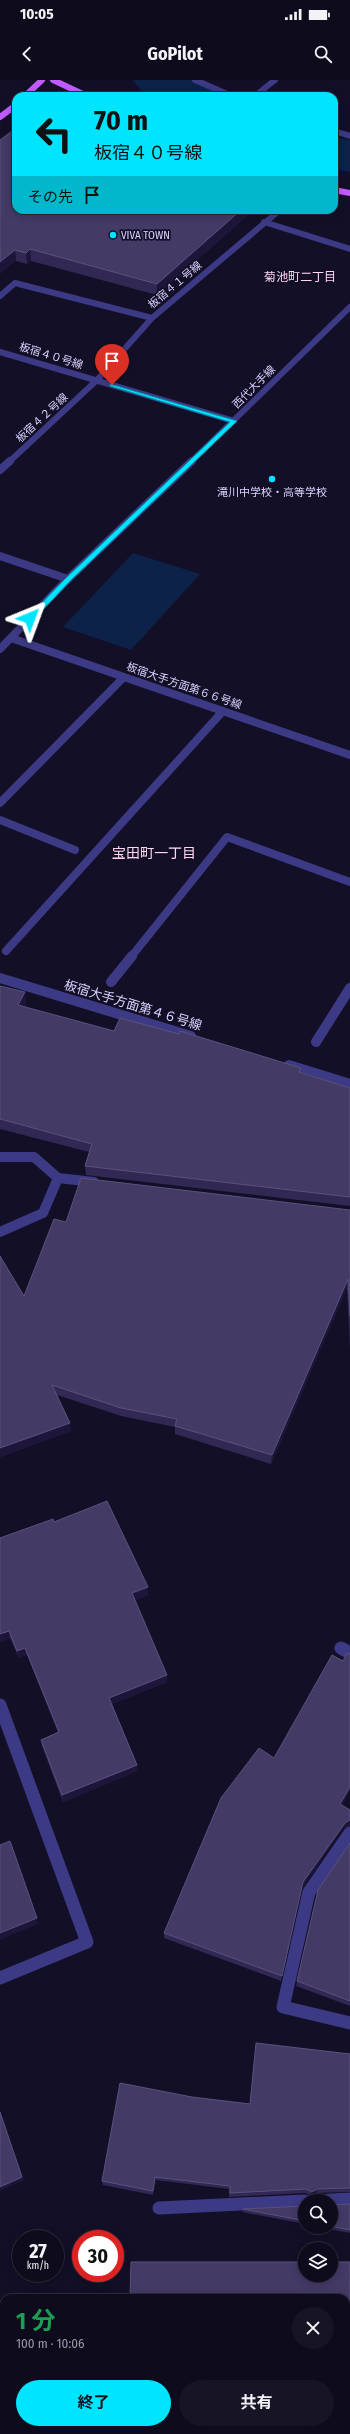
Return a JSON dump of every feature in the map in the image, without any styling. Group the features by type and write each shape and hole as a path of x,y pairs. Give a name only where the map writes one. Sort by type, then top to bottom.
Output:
{"main road":[{"path":"29,92 42,80"},
{"path":"53,80 78,92"},
{"path":"0,117 12,108"},
{"path":"338,191 350,193"}],"street":[{"path":"196,80 223,92"},
{"path":"260,92 275,80"},
{"path":"338,132 350,136"},
{"name":"板宿４１号線","path":"0,296 15,283 152,318 275,214"},
{"path":"264,222 350,249"},
{"name":"西代大手線","path":"0,649 68,579 234,421 350,307"},
{"name":"板宿４２号線","path":"0,470 97,380 152,318"},
{"name":"板宿４０号線","path":"0,352 234,421"},
{"path":"0,556 68,579"},
{"name":"板宿大手方面第６６号線","path":"11,638 350,755"},
{"path":"0,803 124,677"},
{"path":"6,951 223,711"},
{"path":"0,820 75,850"},
{"path":"111,982 227,837 350,882"},
{"name":"板宿大手方面第４６号線","path":"0,978 203,1039"},
{"path":"316,1042 350,988"},
{"path":"277,1062 350,1084"},
{"path":"0,1157 34,1157 58,1178 105,1183"},
{"path":"0,1232 43,1213 58,1178"},
{"path":"0,1705 87,1942 0,1978"},
{"path":"350,1833 309,1892 283,2006 350,2023"},
{"path":"338,2200 350,2200"},
{"path":"159,2208 298,2202"}],"water":[{"path":"133,553 200,574 131,650 63,627"}],"building":[{"name":"VIVA TOWN","path":"12,131 12,214 236,214 157,284 30,249 26,253 15,250 0,262 0,140"},
{"path":"0,986 25,992 18,1005 114,1031 120,1018 179,1034 180,1031 301,1068 299,1072 350,1088 350,1197 85,1166 92,1144 0,1119"},
{"path":"81,1178 350,1210 350,1316 348,1279 272,1455 175,1426 177,1419 121,1408 52,1385 70,1423 0,1448 0,1256 24,1296 54,1219 66,1222"},
{"path":"107,1501 148,1587 132,1593 167,1675 109,1698 137,1765 62,1795 41,1740 59,1732 25,1648 17,1651 9,1631 0,1634 0,1538 53,1519 54,1522"},
{"path":"347,1653 350,1654 350,1787 340,1804 350,1810 350,1820 345,1823 303,1882 282,1976 164,1933 221,1798 259,1748 274,1758 332,1655 343,1661"},
{"path":"10,1841 37,1918 0,1933 0,1845"},
{"path":"350,1843 350,2001 297,1981 318,1890"},
{"path":"256,2043 350,2054 350,2188 317,2189 312,2192 306,2189 230,2193 230,2186 155,2177 153,2191 102,2181 120,2083 192,2097 250,2104"},
{"path":"0,2112 22,2177 0,2187"},
{"path":"350,2204 350,2230 338,2227 338,2205"},
{"path":"298,2206 298,2220 243,2209"},
{"path":"131,2262 298,2262 298,2282 338,2282 338,2262 350,2262 350,2294 130,2294"}],"waterway":[{"path":"157,80 182,92"},
{"path":"338,154 350,156"}],"place":[{"name":"VIVA TOWN","path":"113,235"},
{"name":"滝川中学校・高等学校","path":"272,479"}],"district":[{"name":"菊池町二丁目","path":"300,277"},
{"name":"宝田町一丁目","path":"154,853"}],"route":[{"path":"30,618 68,579 234,421 112,385"}]}
